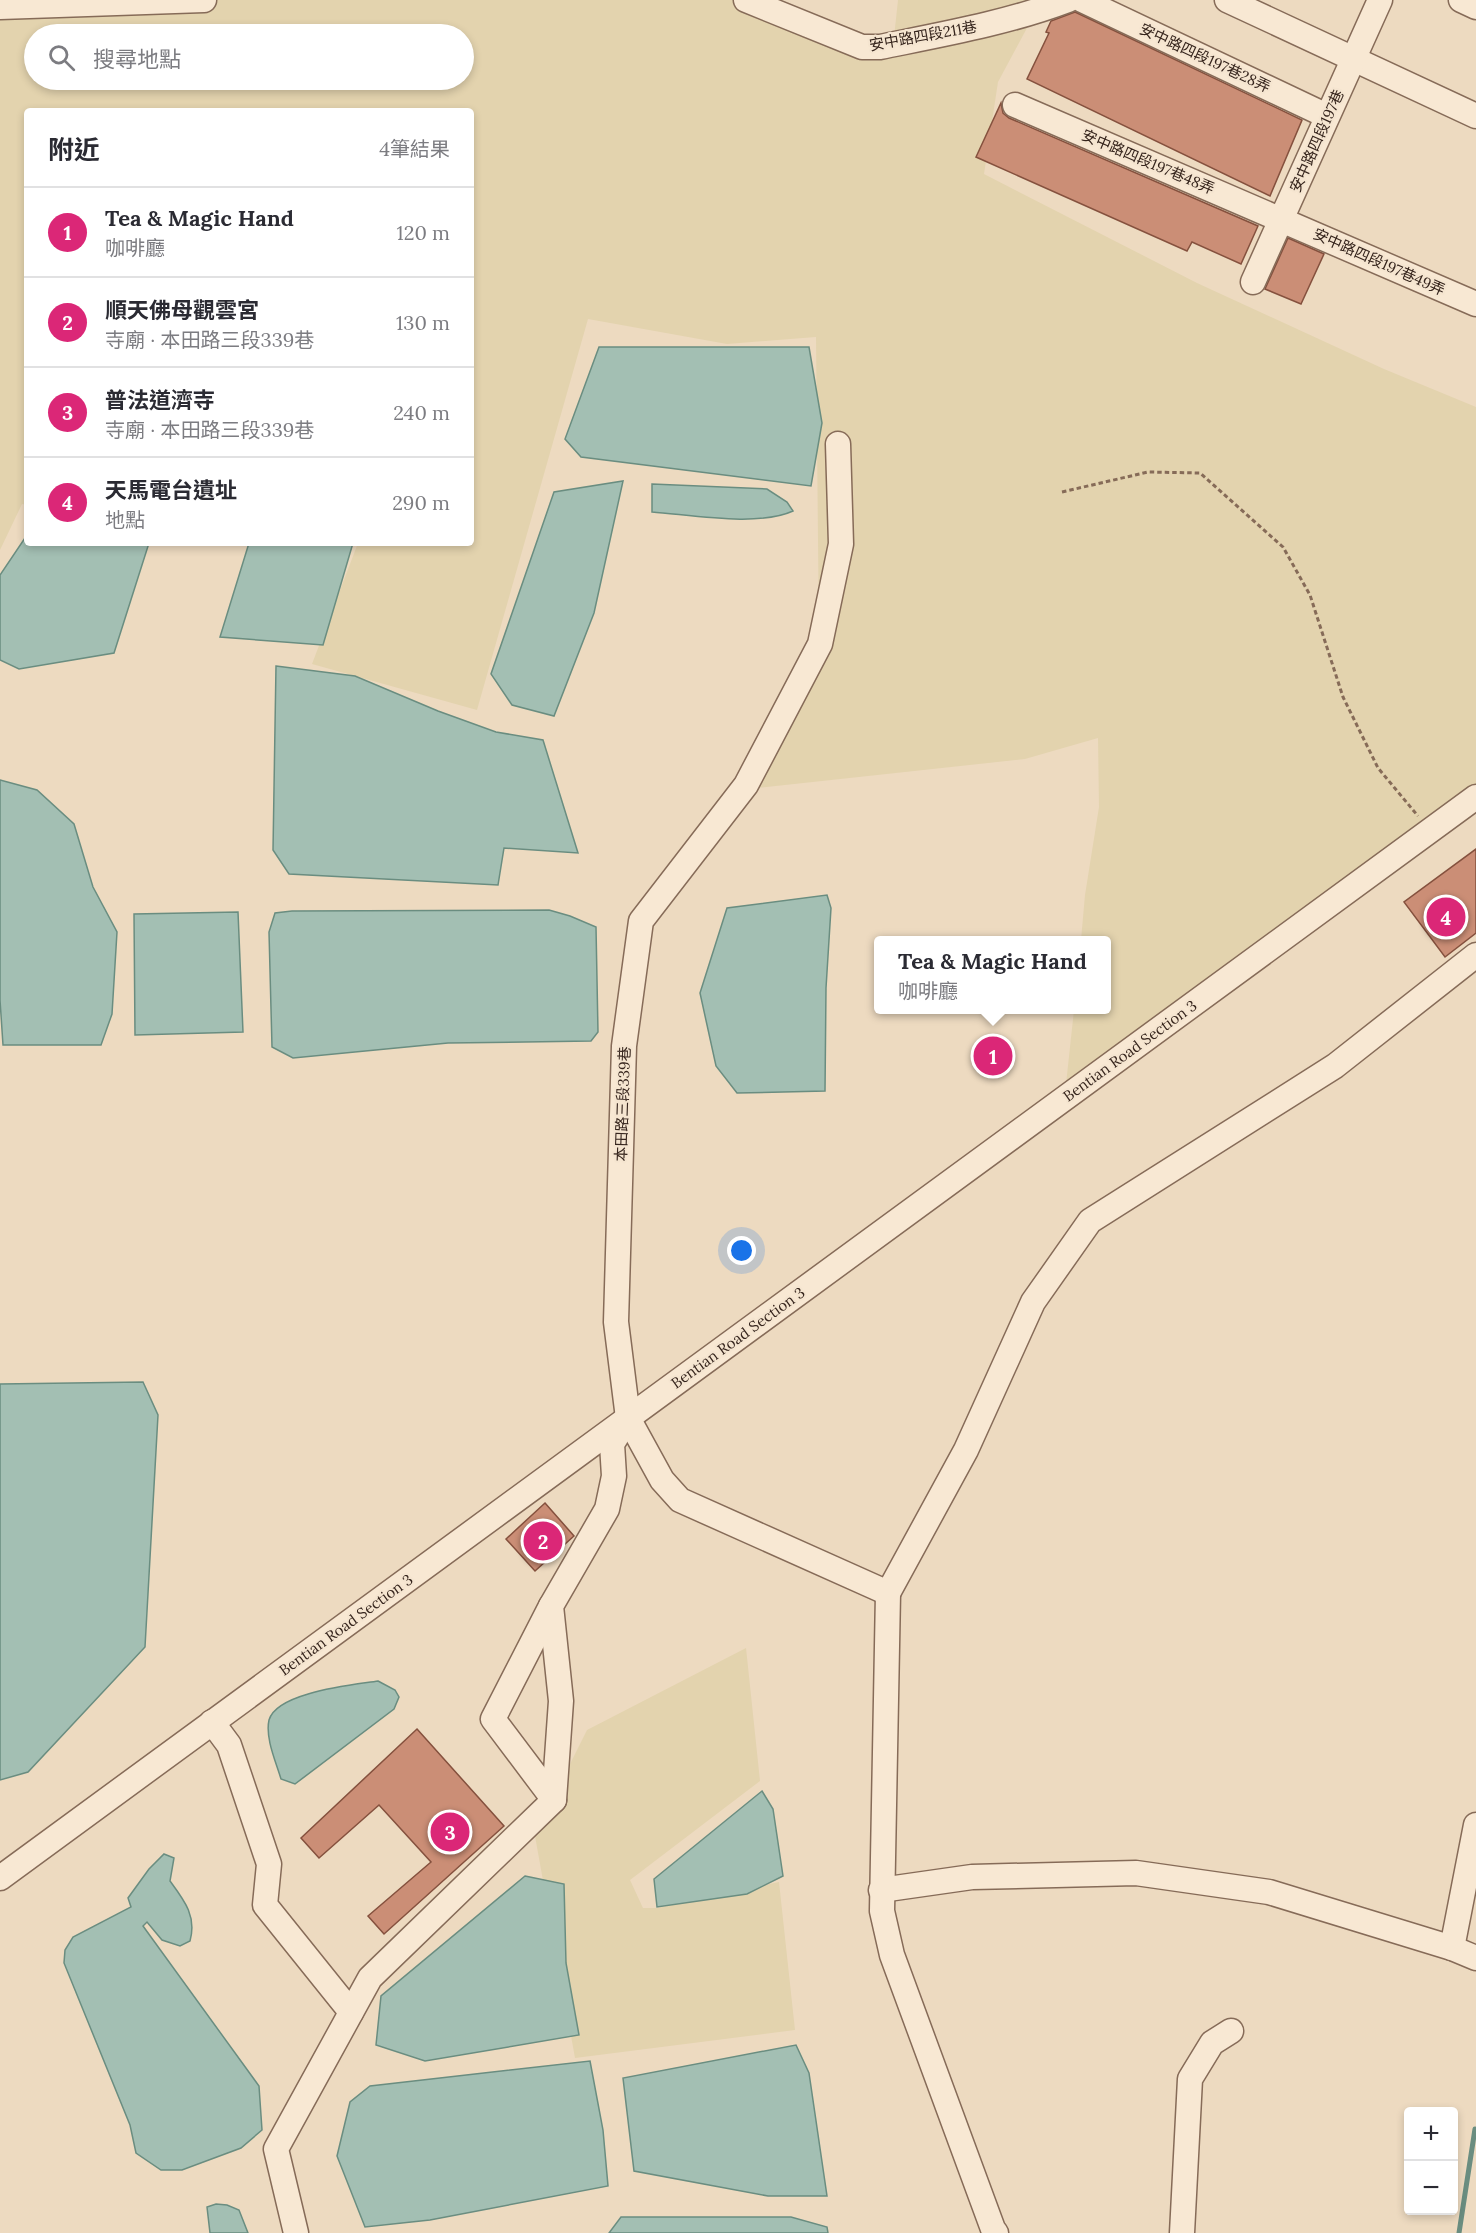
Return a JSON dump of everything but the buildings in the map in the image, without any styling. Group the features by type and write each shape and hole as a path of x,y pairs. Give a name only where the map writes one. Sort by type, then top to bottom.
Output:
{"street":[{"path":"0,7 204,0"},
{"name":"安中路四段211巷","path":"746,0 862,47 880,47 995,23 1037,6 1068,0"},
{"name":"安中路四段197巷28弄","path":"1082,0 1327,116"},
{"path":"1227,0 1353,61 1476,116"},
{"name":"安中路四段197巷","path":"1252,282 1380,0"},
{"path":"1461,0 1476,7"},
{"name":"安中路四段197巷48弄","path":"1016,105 1281,219"},
{"name":"安中路四段197巷49弄","path":"1281,219 1476,304"},
{"name":"本田路三段339巷","path":"628,1418 616,1322 624,1046 641,921 746,785 819,644 841,544 838,444"},
{"name":"Bentian Road Section 3","path":"0,1878 1476,797"},
{"path":"996,2233 892,1955 882,1911 888,1593 966,1450 1033,1302 1090,1221 1335,1066 1476,955"},
{"path":"554,1800 493,1719 551,1606 607,1509 614,1476 612,1444 628,1418 662,1480 680,1500 888,1593"},
{"path":"296,2233 276,2149 370,1978 554,1800 561,1701 551,1606"},
{"path":"212,1722 229,1744 269,1864 265,1905 351,2012"},
{"path":"1452,1948 1476,1825"},
{"path":"881,1890 972,1877 1136,1873 1269,1892 1452,1948 1476,1958"},
{"path":"1182,2233 1190,2079 1212,2043 1231,2031"}],"path":[{"path":"1062,492 1148,472 1200,473 1283,547 1310,595 1343,697 1378,768 1431,831"}],"shaded area":[{"path":"0,0 752,0 892,56 898,0 1042,0 998,82 984,174 1197,283 1384,369 1476,407 1476,802 1063,1112 1074,1014 1111,1014 1111,936 1081,936 1085,895 1099,807 1098,738 1025,759 748,789 819,641 816,337 727,344 588,319 477,710 312,664 357,546 474,546 474,108 24,108 24,504 22,504 0,550"},
{"path":"599,347 809,347 822,423 811,486 581,457 565,439"},
{"path":"623,481 594,613 554,716 512,705 491,674 554,492"},
{"path":"652,484 767,489 787,502 793,511 779,516 744,519 652,512"},
{"path":"24,539 24,546 148,546 114,653 19,669 0,660 0,575"},
{"path":"248,546 352,546 323,645 220,637"},
{"path":"276,666 355,676 438,711 496,732 543,740 578,853 504,848 498,885 289,874 273,850"},
{"path":"0,780 37,790 74,824 93,887 117,932 112,1014 101,1045 3,1045 0,1000"},
{"path":"827,895 831,908 826,988 825,1091 737,1093 716,1066 700,993 727,908"},
{"path":"549,910 596,927 598,1032 591,1041 448,1043 293,1058 272,1047 269,932 275,913 292,911"},
{"path":"238,912 243,1032 135,1035 134,914"},
{"path":"143,1382 158,1415 145,1647 28,1772 0,1780 0,1384"},
{"path":"746,1648 760,1781 630,1880 643,1908 657,1908 779,1882 795,2030 575,2058 533,1825 559,1786 587,1730"},
{"path":"378,1681 395,1690 399,1697 394,1709 295,1784 281,1779 268,1734 269,1720 275,1710 300,1696"},
{"path":"762,1791 773,1809 783,1876 747,1894 657,1907 654,1879"},
{"path":"164,1854 174,1858 170,1881 188,1909 192,1924 190,1941 180,1946 162,1940 147,1922 143,1926 259,2086 262,2130 241,2148 182,2170 161,2170 136,2153 130,2125 64,1963 65,1950 73,1937 131,1907 128,1898 149,1869"},
{"path":"525,1876 564,1884 566,1963 579,2035 425,2061 376,2045 381,1996"},
{"path":"796,2045 809,2073 827,2196 768,2196 634,2171 623,2078"},
{"path":"590,2061 603,2130 608,2186 430,2220 365,2227 337,2156 350,2102 370,2086"},
{"path":"216,2204 227,2205 239,2210 248,2233 210,2233 207,2207"},
{"path":"621,2217 791,2217 827,2227 828,2233 609,2233"}],"waterway":[{"path":"1459,2233 1475,2129"}],"place":[{"name":"天馬電台遺址","path":"1446,917"},
{"name":"Tea & Magic Hand","path":"993,1056"},
{"name":"順天佛母觀雲宮","path":"543,1541"},
{"name":"普法道濟寺","path":"450,1832"}]}
